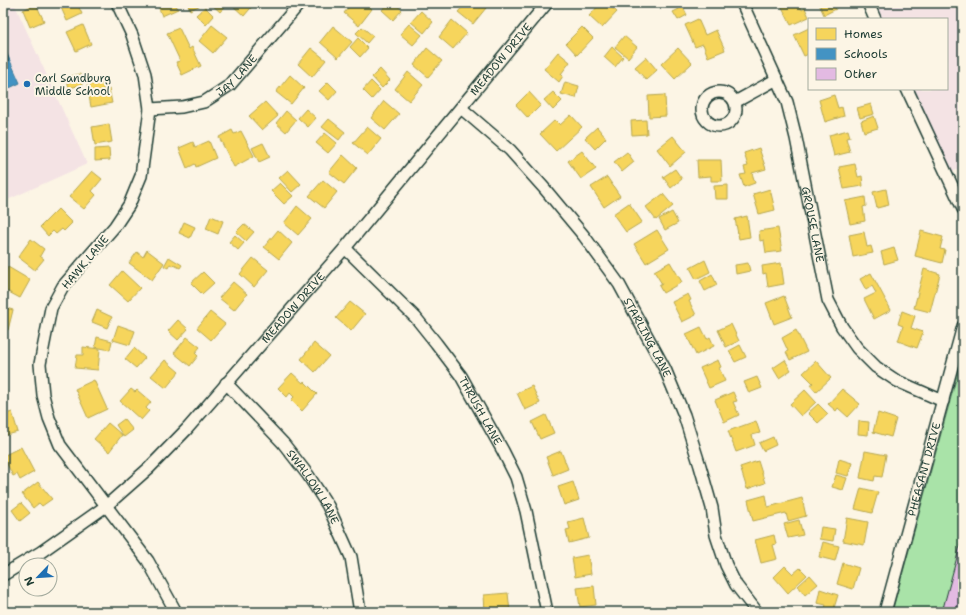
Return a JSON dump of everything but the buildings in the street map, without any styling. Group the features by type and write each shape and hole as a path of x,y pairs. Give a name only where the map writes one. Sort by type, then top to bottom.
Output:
{"street":[{"name":"HAWK LANE","path":"117,3 132,35 145,74 150,109 141,176 129,205 115,226 63,286 52,308 40,364 43,395 49,418 60,445 148,561 176,612"},
{"name":"JAY LANE","path":"150,109 182,107 204,102 230,85 300,3"},
{"name":"MEADOW DRIVE","path":"3,575 41,552 106,506 155,462 187,428 345,248 547,3"},
{"name":"GROUSE LANE","path":"742,3 787,102 796,138 828,300 842,328 857,348 876,367 897,382 943,401"},
{"path":"868,3 875,18"},
{"path":"735,102 777,78"},
{"path":"907,90 961,206"},
{"name":"STARLING LANE","path":"461,108 515,155 584,236 619,284 665,368 684,415 712,508 716,535 726,565 736,585 757,612"},
{"name":"THRUSH LANE","path":"345,248 416,318 428,333 461,376 503,451 516,477 526,511 547,612"},
{"name":"PHEASANT DRIVE","path":"885,612 963,326"},
{"name":"SWALLOW LANE","path":"226,383 283,443 308,475 328,506 351,557 360,612"}],"shaded area":[{"name":"Carl Sandburg Middle School","path":"3,3 14,3 87,164 3,202"},
{"path":"875,3 963,3 963,167 952,172 914,90 948,90 948,18 882,18"}],"green space":[{"path":"963,354 963,612 892,612"}],"place":[{"name":"Carl Sandburg Middle School","path":"27,84"}]}
